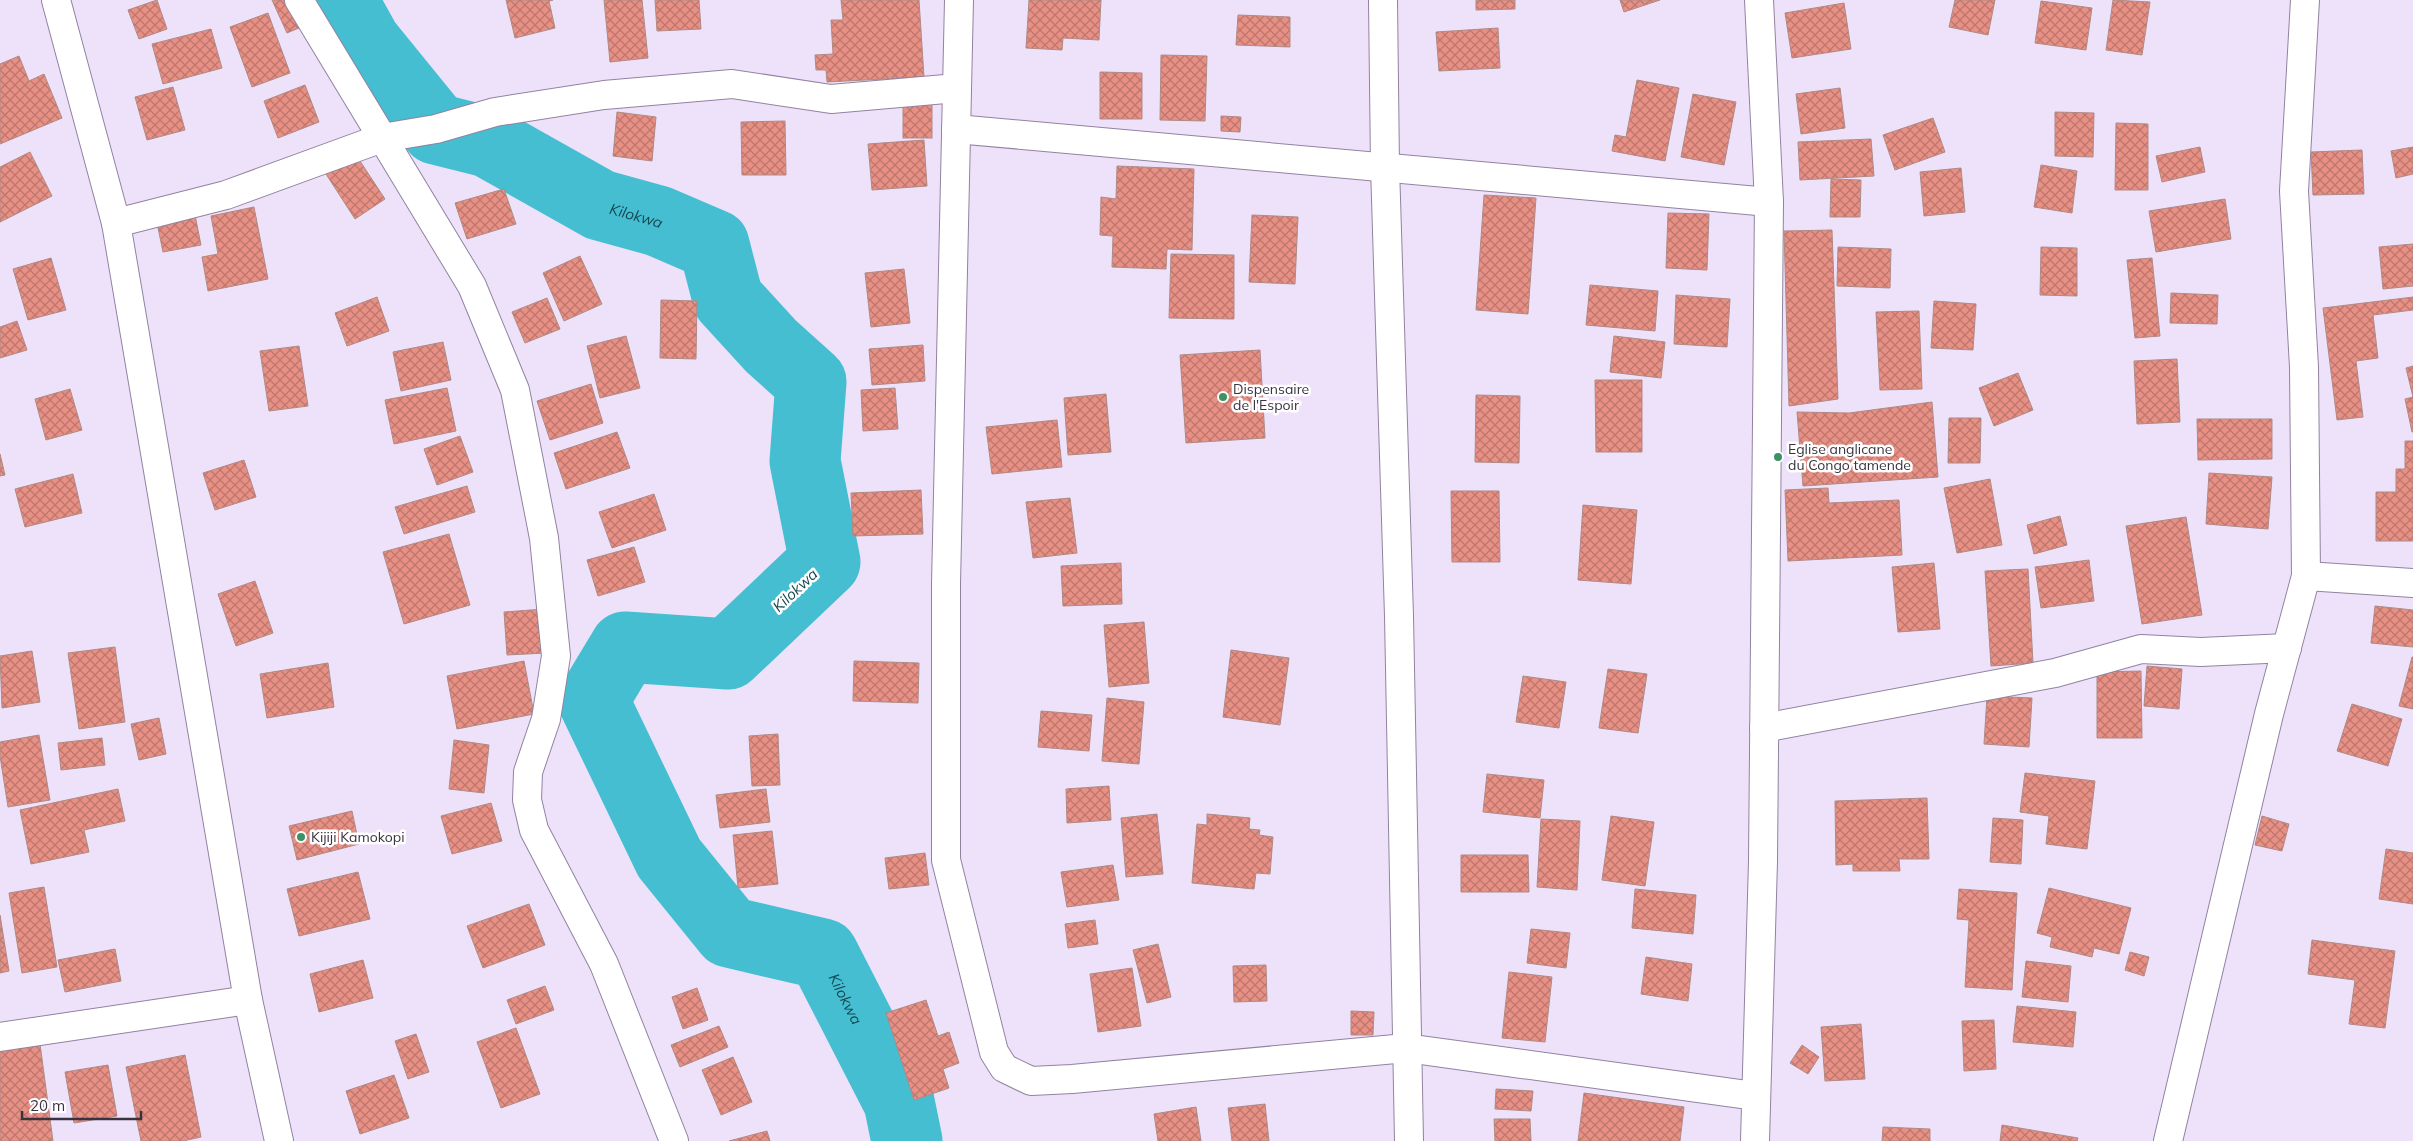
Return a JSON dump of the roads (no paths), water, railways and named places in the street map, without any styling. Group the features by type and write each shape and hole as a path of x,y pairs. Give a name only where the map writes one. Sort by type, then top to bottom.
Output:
{"street":[{"path":"56,0 116,222 248,1000 279,1141"},
{"path":"299,0 472,286 515,390 544,538 556,656 546,719 528,772 527,800 534,830 604,964 674,1141"},
{"path":"959,0 946,574 946,860 994,1052 1004,1068 1031,1081 1123,1076 1406,1048 1755,1096"},
{"path":"1383,0 1385,167 1399,616 1409,1141"},
{"path":"1755,1141 1763,861 1769,202 1759,0"},
{"path":"2168,1141 2269,714 2306,576 2304,367 2294,191 2305,0"},
{"path":"116,222 226,195 382,138 436,129 496,112 604,95 732,84 831,99 957,88"},
{"path":"956,129 1769,202"},
{"path":"2306,576 2413,582"},
{"path":"1764,728 2055,674 2141,649 2201,652 2287,648"},
{"path":"0,1037 248,1000"}],"waterway":[{"name":"Kilokwa","path":"342,0 366,43 436,129 488,142 600,205 658,221 714,245 728,299 771,346 811,382 805,461 825,562 728,654 625,647 593,700 669,858 729,932 823,954 899,1102 907,1141"}],"place":[{"name":"Dispensaire de l'Espoir","path":"1223,397"},
{"name":"Eglise anglicane du Congo tamende","path":"1778,457"},
{"name":"Kijiji Kamokopi","path":"301,837"}]}
